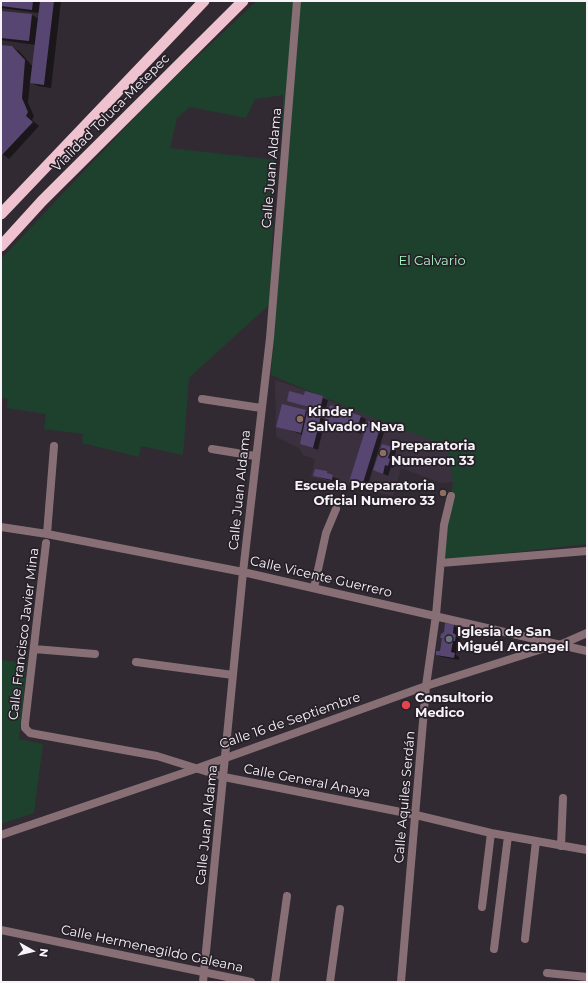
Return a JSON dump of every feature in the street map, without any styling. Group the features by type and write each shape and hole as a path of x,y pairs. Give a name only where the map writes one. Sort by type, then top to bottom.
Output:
{"highway":[{"name":"Vialidad Toluca-Metepec","path":"1,214 204,1"},
{"name":"Vialidad Toluca-Metepec","path":"1,246 42,201 243,1"}],"street":[{"name":"Calle Juan Aldama","path":"203,982 243,572 272,316 297,1"},
{"path":"202,399 261,408"},
{"path":"47,534 54,446"},
{"path":"212,449 256,456"},
{"name":"Calle Aquiles Serdán","path":"402,982 426,686 436,616 444,525 451,496"},
{"path":"314,588 326,533 336,509"},
{"name":"Calle Vicente Guerrero","path":"1,527 47,534 243,572 562,644 587,651"},
{"name":"Calle Francisco Javier Mina","path":"25,728 46,543"},
{"path":"441,563 587,550"},
{"name":"Calle 16 de Septiembre","path":"1,835 196,768 226,756 426,686 562,644 587,634"},
{"path":"34,649 95,654"},
{"path":"136,662 233,675"},
{"name":"Calle General Anaya","path":"25,728 30,733 44,737 157,756 224,777 416,815 508,836 587,850"},
{"path":"561,846 564,798"},
{"path":"482,907 491,832"},
{"path":"494,949 508,836"},
{"path":"525,939 536,841"},
{"path":"275,982 287,896"},
{"path":"330,982 340,909"},
{"name":"Calle Hermenegildo Galeana","path":"1,930 251,982"},
{"path":"547,973 587,977"}],"shaded area":[{"name":"Preparatoria Numeron 33","path":"275,380 328,398 328,400 427,436 441,443 448,448 453,457 453,482 441,483 401,468 393,496 311,477 315,459 303,455 299,448 276,437"}],"green space":[{"name":"El Calvario","path":"257,1 587,1 587,544 444,560 453,480 447,448 442,444 390,425 271,375 277,291 283,95 255,99 246,118 190,107 177,118 170,148 275,160 270,304 189,378 183,455 141,446 139,457 82,443 83,434 44,429 46,414 7,408 8,399 1,398 1,259 158,93"},
{"path":"1,660 27,663 19,739 43,744 34,813 1,824"}],"building":[{"path":"1,1 33,1 32,10 1,6"},
{"path":"40,1 54,1 44,85 30,83"},
{"path":"1,11 32,14 29,41 1,38"},
{"path":"1,45 12,46 25,60 22,98 28,112 26,116 33,122 2,155"},
{"path":"289,391 304,395 305,391 323,396 320,410 287,401"},
{"path":"282,404 306,410 301,433 276,427"},
{"path":"330,405 361,416 356,432 324,422"},
{"path":"307,412 321,416 313,448 300,444"},
{"path":"368,421 381,425 362,486 349,482"},
{"path":"382,444 392,447 388,458 390,459 388,466 385,465 383,474 373,470"},
{"path":"315,469 327,471 327,473 333,475 332,480 313,476"},
{"name":"Iglesia de San Miguél Arcangel","path":"445,623 454,624 453,633 456,635 451,652 455,653 454,658 436,655 436,651 440,651 442,638 440,638 441,634 444,632"}],"place":[{"name":"Kinder Salvador Nava","path":"300,419"},
{"name":"Preparatoria Numeron 33","path":"383,453"},
{"name":"Escuela Preparatoria Oficial Numero 33","path":"443,493"},
{"name":"Iglesia de San Miguél Arcangel","path":"449,639"},
{"name":"Consultorio Medico","path":"406,705"}]}
